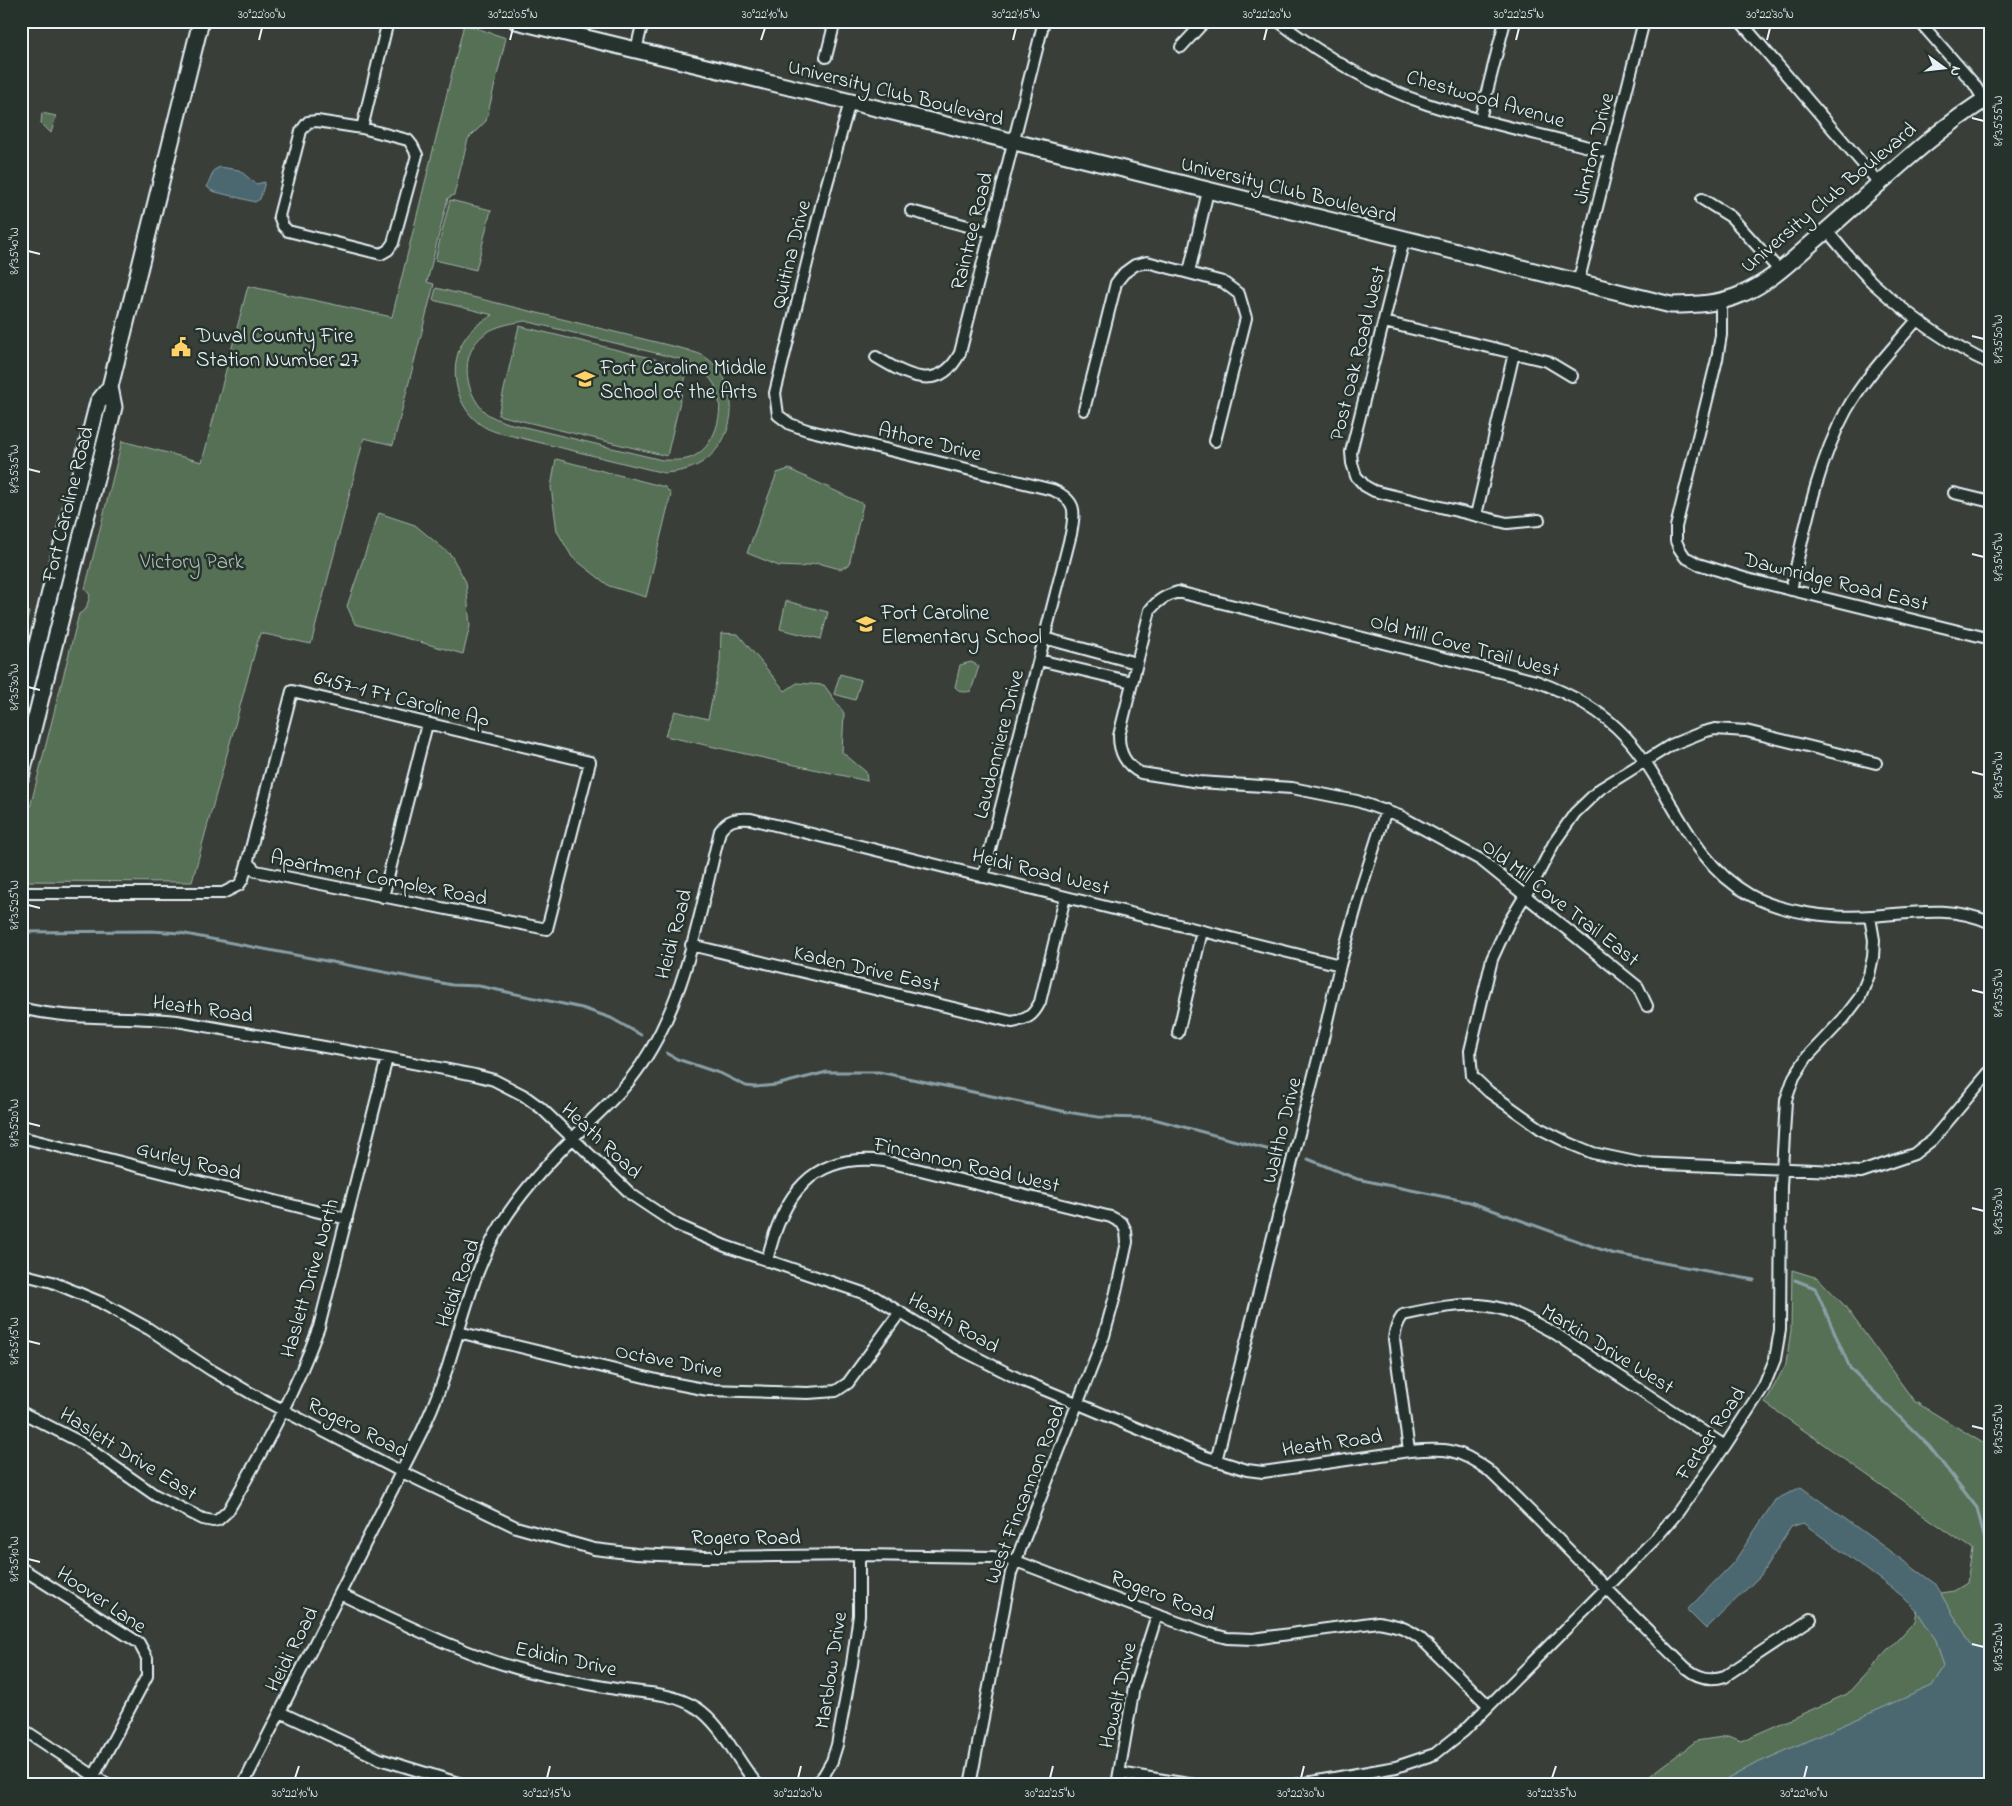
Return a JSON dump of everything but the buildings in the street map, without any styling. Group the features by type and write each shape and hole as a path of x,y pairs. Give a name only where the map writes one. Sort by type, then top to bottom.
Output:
{"street":[{"name":"Fort Caroline Road","path":"21,707 98,402 110,387 201,21"},
{"path":"362,128 388,21"},
{"name":"University Club Boulevard","path":"516,21 1671,305 1721,301 1755,287 1780,271 1929,142 1989,102"},
{"path":"636,50 642,21"},
{"path":"826,57 835,21"},
{"name":"Raintree Road","path":"876,358 900,372 920,378 940,376 950,368 960,353 1044,21"},
{"path":"1181,47 1205,21"},
{"name":"Chestwood Avenue","path":"1278,21 1325,55 1366,78 1427,104 1611,153"},
{"path":"1480,119 1505,21"},
{"name":"Jimtom Drive","path":"1578,283 1644,21"},
{"path":"1740,21 1880,184"},
{"path":"1919,21 1989,102"},
{"name":"Quitina Drive","path":"778,416 775,393 823,198 850,102"},
{"path":"317,121 362,128 408,140 417,155 393,243 388,250 381,254 288,232 279,216 301,131 308,122 317,121"},
{"path":"1189,272 1208,191"},
{"path":"1702,199 1731,217 1780,271"},
{"path":"911,210 990,232"},
{"path":"1827,231 1872,282 1917,320 1959,348 1991,364"},
{"name":"Post Oak Road West","path":"1404,240 1351,452 1352,463 1356,476 1374,492 1476,515"},
{"path":"1084,410 1116,283 1124,273 1135,265 1147,262 1223,282 1239,294 1246,318 1215,441"},
{"name":"Dawnridge Road East","path":"1721,301 1721,336 1717,359 1676,527 1676,541 1685,556 1698,564 1791,590 1991,639"},
{"path":"1791,590 1814,490 1833,438 1846,410 1863,384 1917,320"},
{"path":"1384,322 1547,361 1572,376"},
{"path":"1514,353 1476,515 1507,523 1539,520"},
{"name":"Fort Caroline Road","path":"21,777 114,407 110,387"},
{"name":"Athore Drive","path":"778,416 790,424 807,430 1053,490 1064,495 1072,503"},
{"path":"1954,493 1991,502"},
{"name":"Laudonniere Drive","path":"983,877 1071,534 1074,516 1072,503"},
{"name":"Old Mill Cove Trail West","path":"1136,663 1150,610 1156,602 1165,596 1178,592 1536,681 1564,691 1593,708 1624,735 1645,761 1701,852 1730,882 1751,896 1788,909 1810,914 1870,917 1939,910 1973,916 1991,923"},
{"path":"1039,660 1132,682 1136,663 1044,638"},
{"name":"Old Mill Cove Trail East","path":"1132,682 1119,736 1119,747 1126,761 1134,770 1141,773 1199,782 1292,788 1332,795 1386,810 1481,860 1638,987 1647,1006"},
{"name":"6457-1 Ft Caroline Ap","path":"248,862 292,691 590,762 567,848"},
{"path":"383,896 427,724"},
{"path":"1876,763 1735,729 1715,729 1693,735 1671,745 1600,789 1575,813 1554,842 1509,922 1492,959 1470,1051 1472,1076 1488,1092 1541,1130 1593,1153 1640,1162 1860,1172 1914,1154 1932,1140 1991,1070"},
{"name":"Waltho Drive","path":"1216,1460 1340,965 1386,810"},
{"name":"Heidi Road West","path":"732,820 751,819 1340,965"},
{"name":"Heidi Road","path":"243,1785 402,1472 435,1403 473,1283 498,1229 513,1206 572,1138 629,1081 650,1051 668,1017 691,945 720,831 732,820"},
{"name":"Apartment Complex Road","path":"248,862 256,871 547,929 567,848"},
{"name":"Apartment Complex Road","path":"21,894 223,893 239,885 243,879 248,862"},
{"name":"Kaden Drive East","path":"691,945 1012,1022 1022,1020 1034,1014 1040,1002 1065,897"},
{"name":"Ferber Road","path":"1295,1785 1396,1768 1435,1754 1464,1731 1655,1539 1678,1512 1725,1446 1764,1386 1775,1359 1780,1330 1781,1187 1786,1100 1792,1084 1807,1057 1844,1018 1860,997 1869,975 1873,957 1874,940 1870,917"},
{"path":"1178,1033 1202,931"},
{"name":"Heath Road","path":"21,1008 82,1017 146,1017 176,1020 387,1058 494,1080 529,1099 632,1195 677,1225 725,1246 875,1297 988,1365 1078,1405 1216,1460 1247,1470 1263,1472 1409,1451 1444,1449 1457,1451 1473,1459 1488,1470 1524,1504 1606,1590 1686,1668 1698,1676 1717,1679 1732,1673 1811,1619"},
{"name":"Haslett Drive North","path":"218,1520 228,1511 284,1410 319,1327 387,1058"},
{"name":"Gurley Road","path":"21,1137 347,1219"},
{"name":"Fincannon Road West","path":"767,1261 780,1219 798,1189 815,1174 829,1166 840,1162 864,1159 884,1161 1101,1214 1122,1222"},
{"name":"West Fincannon Road","path":"970,1785 1007,1588 1016,1560 1104,1336 1127,1242 1126,1231 1122,1222"},
{"name":"Rogero Road","path":"21,1274 52,1282 100,1302 149,1329 211,1370 284,1410 402,1472 516,1527 594,1548 636,1554 704,1557 992,1557 1016,1560 1157,1615 1227,1638 1253,1639 1378,1622 1402,1626 1420,1638 1489,1706"},
{"name":"Markin Drive West","path":"1409,1451 1394,1339 1397,1324 1403,1316 1455,1306 1488,1306 1510,1312 1556,1334 1725,1446"},
{"name":"Octave Drive","path":"458,1332 661,1381 708,1390 808,1393 836,1391 848,1383 900,1312"},
{"name":"Haslett Drive East","path":"21,1412 78,1441 155,1495 203,1519 218,1520"},
{"name":"Marblow Drive","path":"815,1785 824,1775 832,1761 852,1664 858,1615 859,1556"},
{"name":"Hoover Lane","path":"21,1568 139,1643 148,1658 147,1676 94,1776"},
{"name":"Edidin Drive","path":"340,1594 458,1647 528,1672 573,1682 656,1693 681,1700 701,1711 714,1723 758,1785"},
{"name":"Howalt Drive","path":"1117,1785 1134,1686 1157,1615"},
{"path":"280,1712 380,1759 465,1785"},
{"path":"21,1728 108,1785"},
{"path":"1119,1773 1195,1785"}],"green space":[{"name":"Victory Park","path":"464,24 506,38 486,121 468,139 454,195 448,198 427,282 434,284 393,445 364,438 311,644 260,633 192,882 21,881 21,843 79,614 86,609 90,595 85,589 122,441 202,462 248,286 392,317"},
{"path":"42,113 56,116 51,133 41,123"},
{"path":"450,200 491,210 476,270 435,260"},
{"path":"436,288 702,355 715,366 724,379 730,394 729,425 723,440 714,453 701,463 683,470 664,473 487,429 471,416 464,406 459,395 455,371 460,347 466,337 475,327 493,315 433,300","holes":["525,321 688,361 704,373 714,384 719,397 720,407 719,418 712,438 699,453 683,460 662,460 504,422 486,413 478,404 468,382 467,370 473,347 480,338 491,330"]},
{"path":"519,326 688,367 667,456 498,415"},
{"path":"556,459 665,487 671,494 646,597 609,586 572,557 557,531 551,487"},
{"path":"789,469 863,504 849,565 840,569 818,563 801,567 779,566 747,553 777,473"},
{"path":"379,513 415,525 451,555 466,582 470,626 463,654 355,624 347,606"},
{"path":"786,601 828,612 821,639 780,629"},
{"path":"21,608 29,612 21,645"},
{"path":"721,633 738,634 785,691 797,683 824,685 844,713 842,752 866,772 867,781 665,736 675,711 708,719 720,663"},
{"path":"971,662 979,666 971,691 962,692 955,687 960,665"},
{"path":"840,674 861,680 855,700 834,694"},
{"path":"1792,1270 1818,1278 1844,1305 1914,1401 1991,1448 1991,1650 1971,1644 1940,1593 1954,1591 1967,1583 1972,1549 1765,1403 1786,1364 1791,1330"},
{"path":"1917,1611 1936,1640 1944,1667 1932,1686 1753,1765 1717,1785 1638,1785 1696,1741 1729,1736 1741,1741 1847,1694 1915,1621"}],"water":[{"path":"220,167 239,170 256,184 265,182 260,199 255,202 212,191 207,187 214,170"},
{"path":"1801,1487 1934,1583 1971,1644 1991,1650 1991,1785 1717,1785 1753,1765 1932,1686 1944,1667 1936,1640 1917,1611 1901,1595 1803,1523 1791,1527 1761,1575 1706,1629 1687,1610 1734,1562 1775,1500"}],"waterway":[{"path":"21,932 152,931 180,933 452,985 479,986 582,1008 611,1018 641,1035"},
{"path":"667,1053 677,1059 722,1074 746,1086 776,1085 827,1072 879,1072 1067,1112 1098,1117 1150,1118 1278,1152"},
{"path":"1308,1159 1357,1179 1470,1202 1611,1253 1754,1280"},
{"path":"1795,1280 1815,1288 1850,1368 1929,1446 1977,1508 1991,1564"}],"place":[{"name":"Duval County Fire Station Number 27","path":"181,347"},
{"name":"Fort Caroline Middle School of the Arts","path":"585,379"},
{"name":"Fort Caroline Elementary School","path":"866,624"}]}
